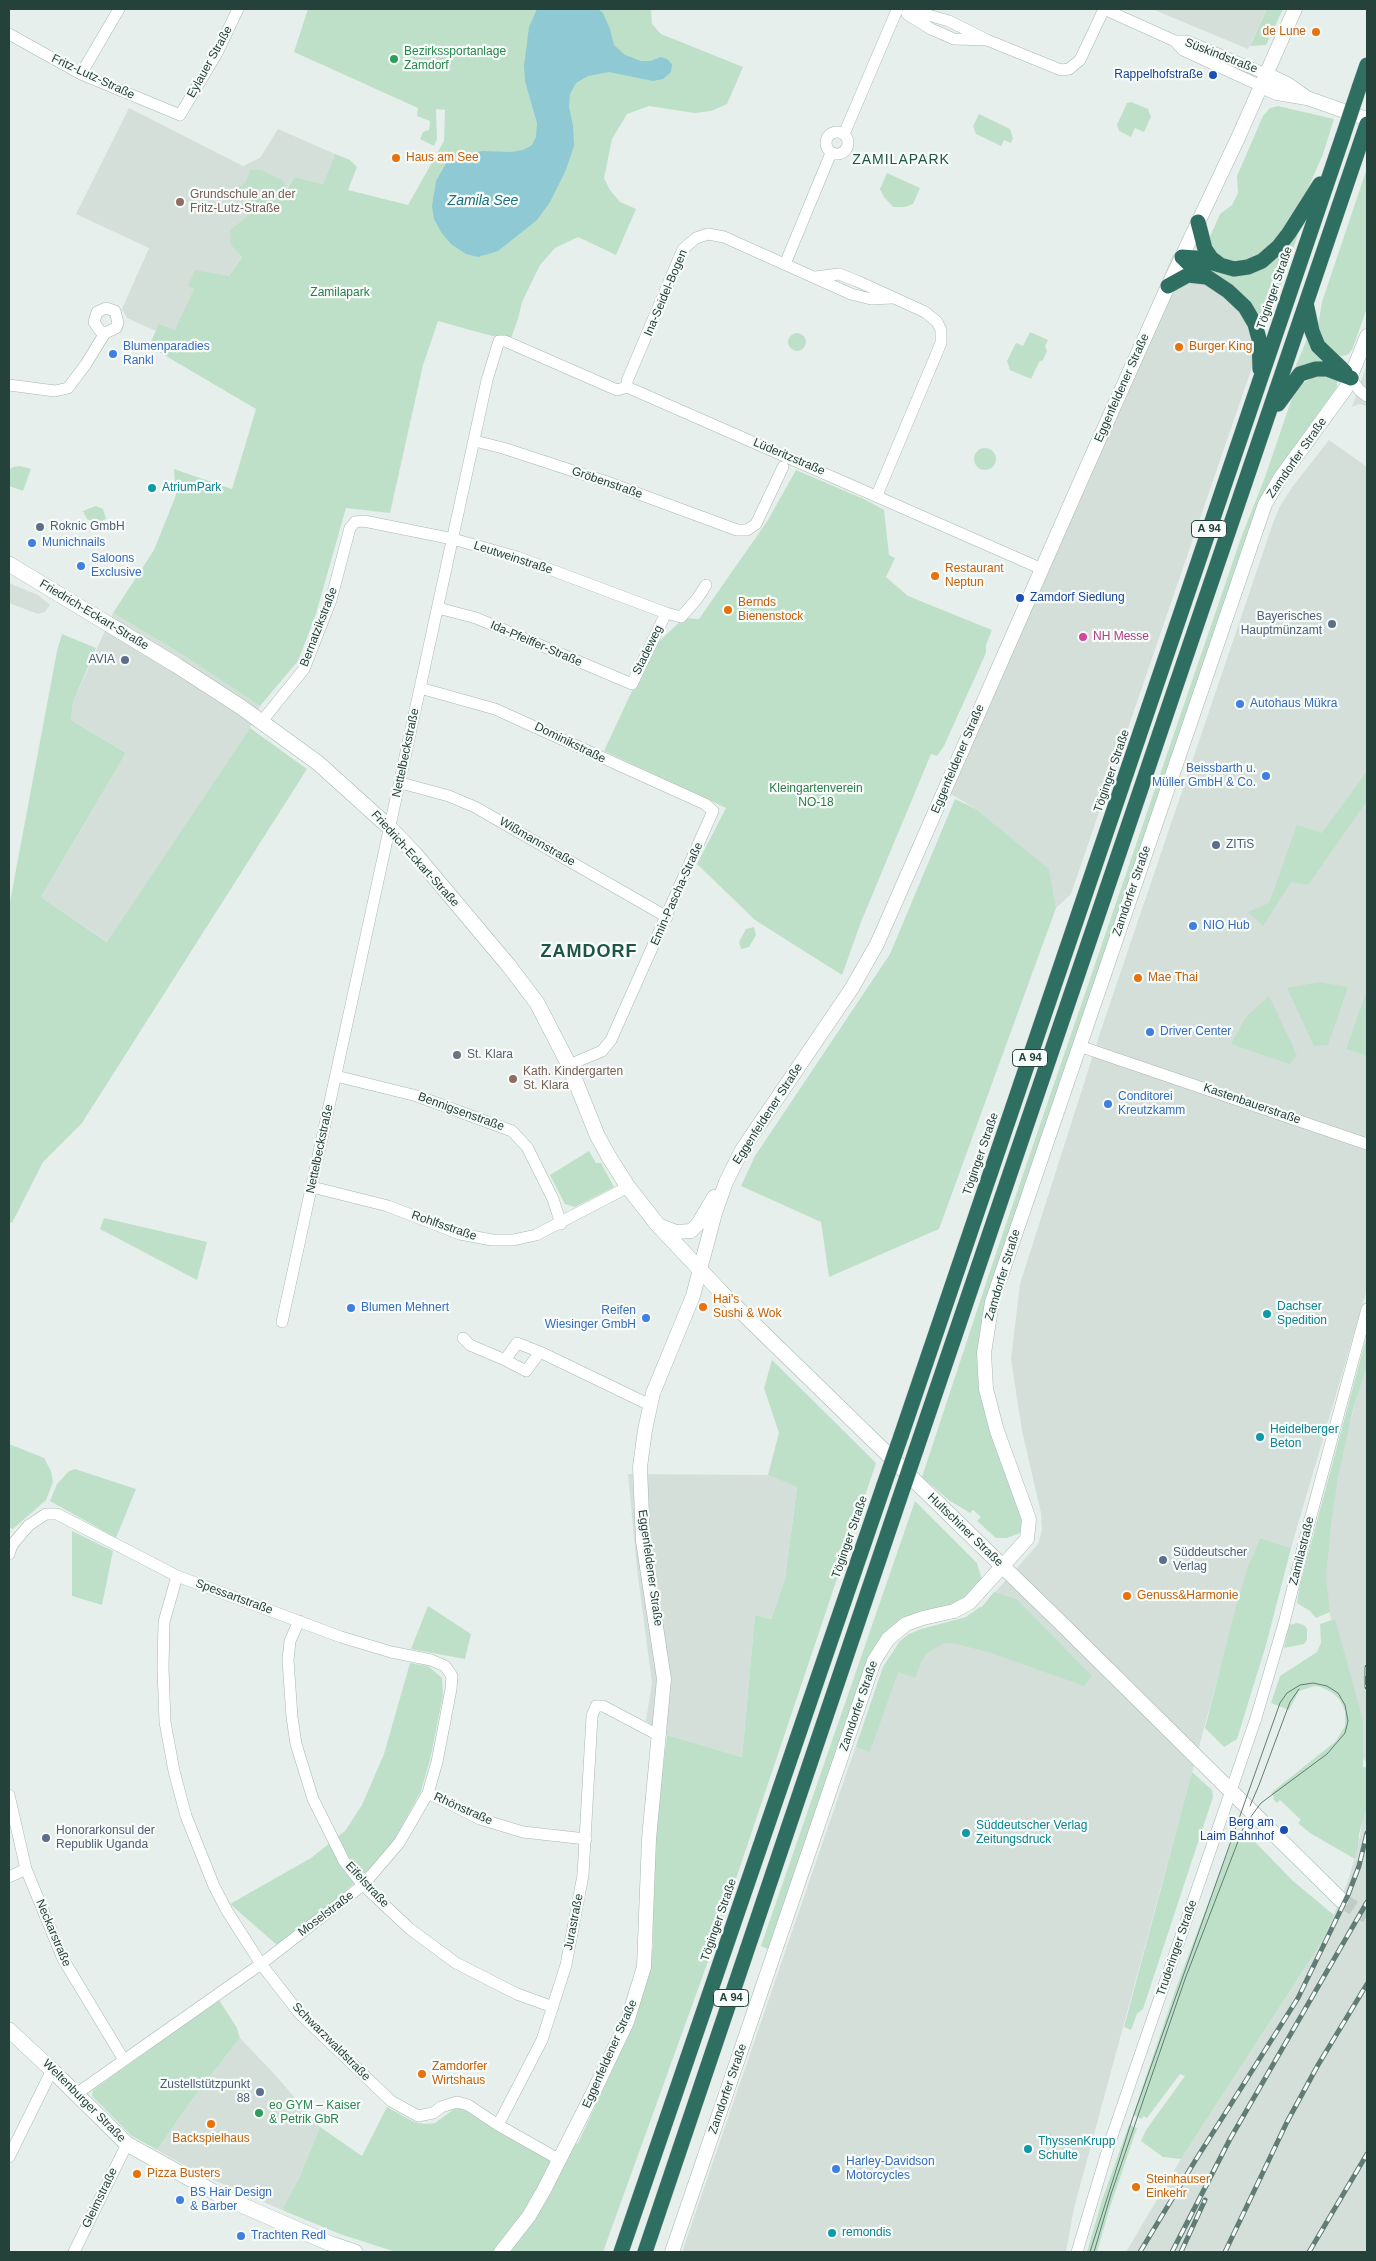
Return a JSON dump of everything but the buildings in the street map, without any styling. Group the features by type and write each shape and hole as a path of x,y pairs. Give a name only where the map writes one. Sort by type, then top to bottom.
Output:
{"highway":[{"name":"Töginger Straße","path":"621,2252 901,1436 1367,64"},
{"name":"A 94","path":"645,2252 1367,124"},
{"path":"1182,257 1195,258 1234,269 1248,267 1262,261 1279,246 1295,225 1334,159"},
{"path":"1198,222 1204,249 1222,267"},
{"path":"1182,257 1192,267 1245,307 1255,324 1259,339 1261,378"},
{"path":"1168,286 1188,275 1209,278"},
{"path":"1306,303 1312,331 1318,346 1351,378"},
{"path":"1264,425 1300,374 1316,369 1327,369 1351,378"}],"main road":[{"name":"Friedrich-Eckart-Straße","path":"9,564 176,665 262,721 338,780 390,828 415,854 526,988 549,1024 569,1065 597,1135 628,1187 657,1224 699,1270"},
{"name":"Hultschiner Straße","path":"699,1270 1230,1792"},
{"path":"1230,1792 1341,1900"},
{"name":"Weltenburger Straße","path":"9,2030 127,2144 210,2191 327,2248 355,2252"}],"street":[{"path":"81,74 119,9"},
{"name":"Eylauer Straße","path":"180,115 217,53 238,9"},
{"path":"785,264 831,153 838,155 847,148 848,143 844,134 899,11 928,15 949,21 986,40 1055,68 1069,69 1080,60 1104,9"},
{"name":"Süskindstraße","path":"1104,9 1174,40 1183,50 1264,80"},
{"path":"1295,9 1264,80 1277,93 1307,98 1367,120"},
{"name":"Fritz-Lutz-Straße","path":"9,34 81,74 180,115"},
{"name":"Eggenfeldener Straße","path":"501,2252 529,2216 560,2160 627,2022 644,1967 649,1839 664,1680 643,1541 640,1467 650,1405 665,1362 693,1296 714,1213 729,1174 752,1134 852,988 877,944 1168,286 1264,80"},
{"name":"Ina-Seidel-Bogen","path":"627,387 627,381 684,250 691,240 702,236 716,235 815,277 842,275 881,291 931,316 941,330 942,338 877,495"},
{"path":"9,385 55,390 68,388 86,364 105,332"},
{"name":"Zamdorfer Straße","path":"672,2252 874,1661 888,1639 906,1624 961,1608 1003,1567 1027,1539 1029,1519 991,1412 984,1368 986,1330 992,1302 1265,504 1281,477 1341,397 1351,378 1367,336"},
{"name":"Nettelbeckstraße","path":"282,1322 487,380 499,341 505,340 536,355"},
{"name":"Lüderitzstraße","path":"536,355 617,390 627,387 877,495 1042,569"},
{"path":"1351,378 1358,390 1367,396"},
{"name":"Gröbenstraße","path":"475,441 503,448 604,481 737,530 747,530 756,524 783,466"},
{"name":"Leutweinstraße","path":"355,522 364,520 453,539 517,557 666,613"},
{"name":"Bernatzikstraße","path":"262,721 304,669 331,600 350,528 355,522"},
{"name":"Stadeweg","path":"632,684 666,613 680,617 697,599 706,585"},
{"name":"Ida-Pfeiffer-Straße","path":"438,608 476,618 632,684"},
{"name":"Dominikstraße","path":"420,688 495,709 705,804 713,811"},
{"name":"Wißmannstraße","path":"400,783 449,796 475,807 667,917"},
{"name":"Emin-Pascha-Straße","path":"569,1065 602,1051 611,1040 713,811"},
{"name":"Kastenbauerstraße","path":"1079,1046 1367,1144"},
{"name":"Bennigsenstraße","path":"336,1076 417,1096 512,1131 531,1156 553,1199 561,1224"},
{"path":"657,1224 676,1232 690,1231 698,1224 723,1180 729,1174"},
{"name":"Rohlfsstraße","path":"312,1187 388,1206 460,1234 480,1239 513,1240 536,1235 561,1224 628,1187"},
{"name":"Zamilastraße","path":"1230,1792 1256,1718 1284,1623 1367,1309"},
{"path":"463,1338 470,1345 526,1371 540,1352"},
{"path":"504,1360 517,1342 650,1405"},
{"name":"Spessartstraße","path":"9,1554 12,1545 29,1525 46,1514 57,1514 177,1576 299,1621 391,1652 431,1660"},
{"name":"Schwarzwaldstraße","path":"177,1576 164,1622 163,1668 165,1722 174,1771 186,1816 214,1886 227,1911 261,1964 300,2014 391,2101 418,2116 433,2113 441,2107 457,2102 468,2105 498,2125 560,2160"},
{"name":"Eifelstraße","path":"299,1621 290,1641 288,1660 296,1744 313,1799 344,1861 363,1885 410,1929 456,1963 517,1994 553,2007"},
{"name":"Moselstraße","path":"76,2094 261,1964 363,1885 399,1843 428,1793 437,1762 452,1689 452,1676 446,1666 431,1660"},
{"name":"Jurastraße","path":"498,2125 533,2061 553,2007 566,1964 576,1916 586,1839 592,1716 596,1706 603,1706 660,1736"},
{"name":"Truderinger Straße","path":"1077,2252 1107,2150 1230,1792"},
{"name":"Rhönstraße","path":"428,1793 480,1818 523,1832 586,1839"},
{"name":"Neckarstraße","path":"9,1795 26,1869 63,1959 124,2060"},
{"path":"9,1877 26,1869"},
{"path":"9,2158 52,2070"},
{"name":"Gleimstraße","path":"74,2252 127,2144"}],"shaded area":[{"path":"1152,9 1267,9 1248,49"},
{"name":"Grundschule an der Fritz-Lutz-Straße","path":"129,108 243,166 260,158 278,129 335,154 323,184 294,177 229,276 212,341 156,331 127,318 122,309 149,248 76,214"},
{"path":"1173,254 1196,265 1263,335 1071,894 1056,908 1048,869 976,809 941,788 1005,636 1112,403"},
{"path":"1367,364 1367,406 1359,404 1352,407"},
{"path":"1329,440 1367,467 1367,1289 1291,1548 1260,1538 1248,1566 1074,2208 1066,2252 682,2252 883,1667 900,1641 909,1634 953,1622 981,1608 1038,1544 1042,1530 1041,1513 1022,1431 1011,1359 1020,1284 1101,1030 1273,523 1280,506 1293,486"},
{"path":"9,583 38,595 50,605 45,612 38,614 9,603"},
{"path":"113,613 183,655 260,706 250,728 108,942 41,897 126,753 71,720 73,702"},
{"path":"1367,1358 1367,1763 1361,1756 1334,1636 1320,1556 1325,1519"},
{"path":"628,1474 768,1475 797,1486 785,1579 771,1619 755,1615 742,1757 667,1735 646,1721 652,1683 637,1569"},
{"path":"1367,1795 1367,2252 1126,2252 1181,2159 1323,1940 1348,1881 1358,1847"},
{"path":"240,2038 320,2127 299,2178 282,2210 200,2174 157,2150 194,2097"}],"green space":[{"name":"Zamilapark","path":"308,9 651,9 652,24 661,34 743,67 727,104 711,111 694,113 649,106 627,114 612,139 604,178 610,190 620,202 636,209 616,255 578,237 555,248 540,265 522,302 511,338 504,335 492,336 438,321 423,365 390,513 346,508 315,617 298,661 260,706 183,655 113,613 154,550 176,495 174,469 232,489 256,409 149,346 159,324 175,330 194,289 188,286 195,270 229,276 242,257 231,245 230,230 246,218 252,204 245,196 239,193 238,188 246,182 250,170 261,170 282,180 287,189 294,177 323,184 335,154 350,160 357,167 348,190 408,205 444,141 445,110 436,109 437,139 434,146 420,139 423,132 429,130 430,121 417,116 418,108 294,52"},
{"path":"1267,9 1283,9 1266,45 1250,46"},
{"path":"1131,102 1148,109 1151,117 1144,132 1135,128 1131,137 1119,131 1117,125 1127,103"},
{"path":"1278,106 1334,119 1323,154 1306,193 1273,245 1256,258 1240,263 1225,261 1213,253 1208,241 1220,214 1232,205 1238,193 1237,176 1263,116 1270,108"},
{"path":"979,114 1010,129 1013,138 1011,143 1004,140 1001,146 976,134 973,126"},
{"path":"1367,168 1367,308 1352,350 1347,355 1341,356 1327,348 1318,326 1322,302"},
{"path":"887,173 920,188 913,204 905,207 893,207 884,197 880,189"},
{"path":"1301,226 1263,335 1197,263 1233,274"},
{"path":"1030,332 1048,340 1045,346 1047,351 1031,379 1010,370 1007,361 1016,343 1023,346"},
{"path":"797,333 803,336 806,342 803,348 797,351 791,348 788,342 791,336"},
{"path":"1307,339 1310,347 1324,363 1307,364 1295,368"},
{"path":"1318,375 1333,377 1337,381 1337,387 1270,481 1255,513 986,1304 978,1350 1022,1522 1020,1533 1007,1538 996,1538 977,1521 981,1517 973,1510 970,1513 950,1501 922,1477 990,1271 1242,535 1298,386"},
{"path":"985,448 993,451 996,459 993,467 985,470 977,467 974,459 977,451"},
{"path":"20,466 31,469 23,491 9,486 9,470"},
{"name":"Kleingartenverein NO-18","path":"796,470 866,500 884,510 889,555 895,558 886,577 908,596 992,630 986,645 986,653 944,746 937,756 931,754 861,922 842,975 755,920 697,864 726,808 604,751 652,648 684,618 699,619 768,520"},
{"path":"96,506 103,509 106,519 96,523 87,519 83,511"},
{"path":"62,634 96,648 73,702 71,720 126,753 41,897 107,942 250,728 307,769 82,1123 43,1162 12,1223 9,1222 9,907 57,651"},
{"path":"1367,771 1367,801 1308,885 1291,882 1263,926 1248,912 1269,903 1297,825 1322,833"},
{"path":"955,799 976,809 1049,869 1056,908 939,1229 829,1277 821,1222 741,1186 755,1156 890,954"},
{"path":"754,927 756,935 749,947 741,949 739,942 746,929"},
{"path":"1319,982 1348,987 1328,1045 1314,1046 1287,988"},
{"path":"1367,994 1367,1056 1346,1049"},
{"path":"1269,996 1297,1055 1289,1064 1231,1044 1246,1017"},
{"path":"589,1151 596,1163 601,1163 614,1187 575,1207 565,1204 550,1175"},
{"path":"104,1218 207,1242 197,1280 100,1229"},
{"path":"1367,1335 1367,1365 1353,1410 1338,1477 1331,1525 1326,1578 1330,1612 1316,1618 1310,1611 1297,1603 1300,1584"},
{"path":"772,1360 876,1463 711,1953 603,2252 396,2252 340,2234 282,2210 299,2178 320,2127 362,2156 387,2107 414,2122 424,2124 435,2123 454,2109 463,2109 545,2158 578,2143 634,2024 653,1948 654,1844 667,1735 742,1757 755,1615 771,1619 785,1579 797,1487 768,1475 779,1433 764,1388"},
{"path":"9,1444 44,1458 51,1471 53,1482 46,1500 13,1529 9,1528"},
{"path":"75,1469 136,1489 116,1538 50,1501 57,1484 69,1471"},
{"path":"915,1501 977,1563 982,1580 962,1602 891,1629 876,1644 770,1950 761,1946"},
{"path":"72,1531 113,1551 102,1605 72,1596"},
{"path":"1260,1538 1291,1548 1266,1645 1237,1739 1224,1747 1205,1728 1236,1606 1248,1566"},
{"path":"994,1592 1016,1599 1092,1676 1084,1686 991,1653 957,1644 944,1643 928,1652 921,1662 915,1678 898,1672 870,1752 856,1747 883,1667 900,1641 909,1634 921,1629 966,1617 981,1608"},
{"path":"428,1606 471,1634 465,1659 411,1649"},
{"path":"1335,1619 1363,1720 1363,1767 1367,1768 1366,1809 1355,1859 1310,1833 1298,1823 1301,1820 1280,1800 1277,1803 1273,1799 1274,1797 1271,1793 1336,1741 1345,1726 1345,1711 1340,1700 1333,1693 1321,1687 1315,1686 1299,1691 1289,1710 1271,1703 1280,1676 1317,1652 1321,1643 1320,1624"},
{"path":"1297,1623 1304,1625 1307,1629 1307,1640 1304,1644 1284,1648 1289,1625"},
{"path":"410,1663 428,1666 442,1678 443,1695 430,1760 421,1791 395,1839 372,1866 335,1901 277,1945 230,1904 311,1858 345,1831 362,1805 384,1754"},
{"path":"1192,1772 1212,1790 1213,1797 1143,2009 1137,2014 1131,2030 1124,2027"},
{"path":"1234,1835 1255,1842 1293,1881 1334,1915 1323,1940 1181,2159 1163,2157 1141,2141 1146,2130 1185,2076 1180,2074 1147,2118 1143,2116 1142,2119 1133,2115 1176,1988"},
{"path":"219,2000 237,2028 240,2038 194,2097 157,2150 132,2136 92,2096 93,2090"},
{"path":"1129,2125 1137,2128 1097,2252 1087,2252 1102,2200"}],"water":[{"name":"Zamila See","path":"537,9 598,9 603,13 614,45 625,55 641,61 650,61 661,57 667,59 672,64 671,72 663,79 653,81 609,72 588,76 576,83 570,94 569,107 573,126 574,146 565,172 550,202 537,220 498,251 478,257 466,254 451,244 441,232 434,219 432,206 436,181 448,160 459,155 483,151 511,152 523,150 532,145 536,137 537,123 525,81 524,66 529,27"}],"tunnel":[{"path":"1341,1900 1367,1916"}],"tram line":[{"path":"1090,2252 1132,2120 1280,1703 1287,1693 1300,1685 1313,1683 1327,1686 1338,1693 1345,1705 1348,1721 1345,1733 1327,1754 1261,1803 1244,1826 1185,1979 1111,2194 1094,2252"},
{"path":"1250,1806 1290,1702 1299,1689"}],"railway":[{"path":"1367,1667 1367,1687"},
{"path":"1140,2252 1298,1998 1348,1895 1359,1866 1367,1833"},
{"path":"1172,2252 1230,2139 1367,1902"},
{"path":"1225,2252 1287,2122 1318,2065 1367,1984"},
{"path":"1309,2252 1367,2154"},
{"path":"1181,2252 1205,2200"}],"place":[{"name":"de Lune","path":"1316,32"},
{"name":"Bezirkssportanlage Zamdorf","path":"394,59"},
{"name":"Rappelhofstraße","path":"1213,75"},
{"name":"Haus am See","path":"396,158"},
{"name":"Grundschule an der Fritz-Lutz-Straße","path":"180,202"},
{"name":"Burger King","path":"1179,347"},
{"name":"Blumenparadies Rankl","path":"113,354"},
{"name":"AtriumPark","path":"152,488"},
{"name":"Roknic GmbH","path":"40,527"},
{"name":"Munichnails","path":"32,543"},
{"name":"Saloons Exclusive","path":"81,566"},
{"name":"Restaurant Neptun","path":"935,576"},
{"name":"Zamdorf Siedlung","path":"1020,598"},
{"name":"Bernds Bienenstock","path":"728,610"},
{"name":"Bayerisches Hauptmünzamt","path":"1332,624"},
{"name":"NH Messe","path":"1083,637"},
{"name":"AVIA","path":"125,660"},
{"name":"Autohaus Mükra","path":"1240,704"},
{"name":"Beissbarth u. Müller GmbH & Co.","path":"1266,776"},
{"name":"ZITiS","path":"1216,845"},
{"name":"NIO Hub","path":"1193,926"},
{"name":"Mae Thai","path":"1138,978"},
{"name":"Driver Center","path":"1150,1032"},
{"name":"St. Klara","path":"457,1055"},
{"name":"Kath. Kindergarten St. Klara","path":"513,1079"},
{"name":"Conditorei Kreutzkamm","path":"1108,1104"},
{"name":"Hai's Sushi & Wok","path":"703,1307"},
{"name":"Blumen Mehnert","path":"351,1308"},
{"name":"Dachser Spedition","path":"1267,1314"},
{"name":"Reifen Wiesinger GmbH","path":"646,1318"},
{"name":"Heidelberger Beton","path":"1260,1437"},
{"name":"Süddeutscher Verlag","path":"1163,1560"},
{"name":"Genuss&Harmonie","path":"1127,1596"},
{"name":"Berg am Laim Bahnhof","path":"1284,1830"},
{"name":"Süddeutscher Verlag Zeitungsdruck","path":"966,1833"},
{"name":"Honorarkonsul der Republik Uganda","path":"46,1838"},
{"name":"Zamdorfer Wirtshaus","path":"422,2074"},
{"name":"Zustellstützpunkt 88","path":"260,2092"},
{"name":"eo GYM – Kaiser & Petrik GbR","path":"259,2113"},
{"name":"Backspielhaus","path":"211,2124"},
{"name":"ThyssenKrupp Schulte","path":"1028,2149"},
{"name":"Harley-Davidson Motorcycles","path":"836,2169"},
{"name":"Pizza Busters","path":"137,2174"},
{"name":"Steinhauser Einkehr","path":"1136,2187"},
{"name":"BS Hair Design & Barber","path":"180,2200"},
{"name":"remondis","path":"832,2233"},
{"name":"Trachten Redl","path":"241,2236"}],"district":[{"name":"ZAMILAPARK","path":"901,160"},
{"name":"ZAMDORF","path":"589,952"}]}
